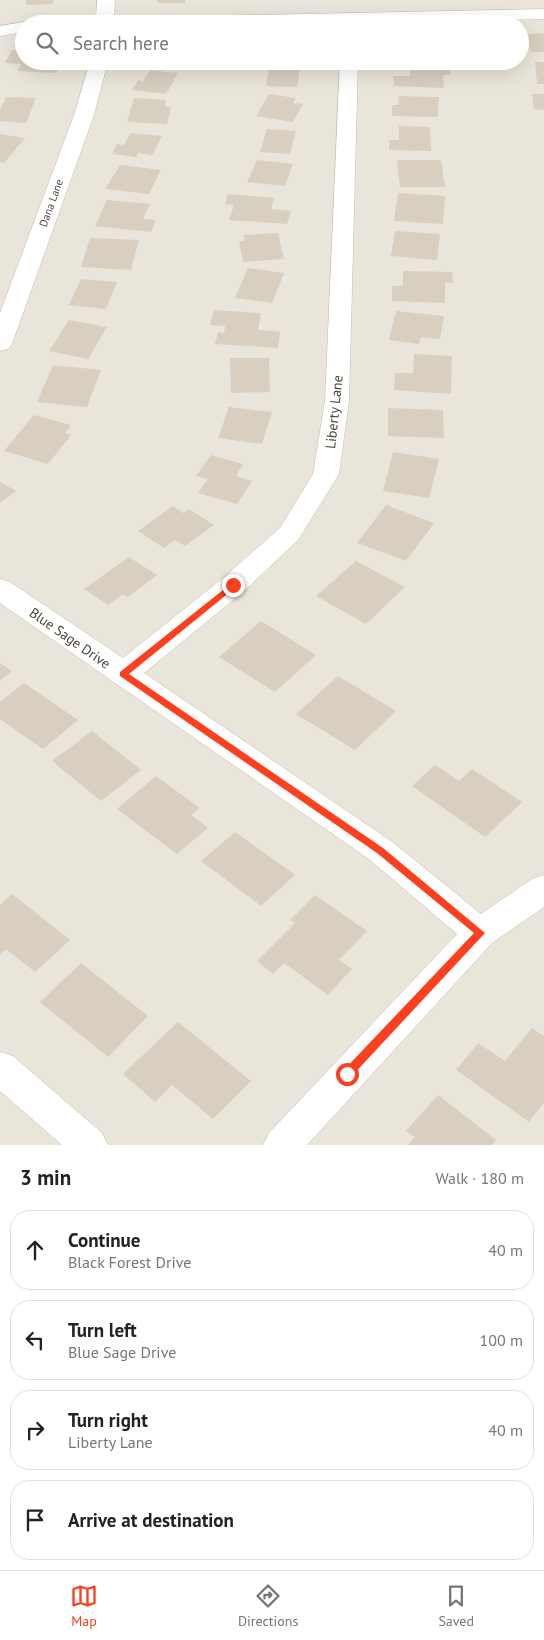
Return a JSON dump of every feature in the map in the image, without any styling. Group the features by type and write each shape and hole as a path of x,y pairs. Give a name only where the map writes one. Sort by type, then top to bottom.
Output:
{"street":[{"path":"105,15 106,0"},
{"path":"345,0 347,15"},
{"path":"520,15 544,14"},
{"path":"0,31 15,29"},
{"name":"Dana Lane","path":"0,344 84,115 96,70"},
{"name":"Liberty Lane","path":"123,674 233,585 288,534 326,474 337,401 349,70"},
{"name":"Blue Sage Drive","path":"0,589 380,850 480,933"},
{"path":"282,1145 480,933 544,889"},
{"path":"0,1068 89,1145"}],"shaded area":[{"path":"0,0 544,0 544,1145 0,1145"}],"building":[{"path":"26,0 53,0 53,4 26,5"},
{"path":"157,0 185,0 185,3 157,3"},
{"path":"544,33 544,52 532,52 529,45 529,34"},
{"path":"12,50 15,50 15,64 5,63"},
{"path":"535,62 544,62 544,84 537,84"},
{"path":"18,70 58,70 56,73"},
{"path":"150,70 178,73 166,94 132,90 138,80 143,81"},
{"path":"269,70 300,70 297,87 266,86"},
{"path":"410,70 450,70 451,75 443,75 444,88 394,86 393,76 410,76"},
{"path":"269,94 296,98 293,103 303,104 293,122 256,116"},
{"path":"532,94 544,94 544,110 534,109"},
{"path":"399,96 439,97 438,117 392,116 392,105 398,105"},
{"path":"6,97 36,98 26,123 0,121 0,110"},
{"path":"134,98 166,100 165,106 171,107 167,124 127,122"},
{"path":"399,126 430,127 431,151 389,150 389,140 399,140"},
{"path":"267,129 296,131 290,154 260,152"},
{"path":"130,133 162,136 152,155 138,153 136,157 112,154 117,144 124,145"},
{"path":"0,134 25,138 4,163 0,162"},
{"path":"257,160 293,164 285,186 247,182"},
{"path":"397,160 441,160 445,187 400,187"},
{"path":"120,165 161,170 149,194 105,189"},
{"path":"398,193 445,196 443,224 394,221"},
{"path":"228,194 274,198 271,209 291,211 287,224 229,220 234,205 225,204"},
{"path":"107,200 150,204 143,219 156,220 151,232 95,226"},
{"path":"395,231 440,234 437,260 391,256"},
{"path":"278,233 284,259 243,262 239,241 245,241 243,235"},
{"path":"90,238 139,240 131,270 81,267"},
{"path":"248,268 284,273 272,303 235,298"},
{"path":"403,271 452,272 453,283 445,283 445,303 392,301 392,286 403,286"},
{"path":"81,279 117,282 106,309 69,305"},
{"path":"214,310 261,313 258,330 280,332 278,348 215,344 218,332 224,333 225,326 210,325"},
{"path":"396,311 444,316 440,339 421,337 419,344 389,340"},
{"path":"69,320 107,327 88,359 49,351"},
{"path":"414,354 452,356 451,394 394,390 395,373 413,373"},
{"path":"230,358 269,358 270,392 231,393"},
{"path":"53,365 101,370 87,407 37,402"},
{"path":"229,407 272,412 262,444 218,438"},
{"path":"388,408 443,410 444,438 388,436"},
{"path":"34,415 71,425 65,433 71,435 48,464 4,451"},
{"path":"393,452 439,459 429,498 383,491"},
{"path":"211,455 243,464 236,476 252,481 237,504 198,493 208,479 196,476"},
{"path":"0,482 16,491 0,503"},
{"path":"386,505 434,523 406,561 357,543"},
{"path":"173,506 183,513 189,509 214,525 185,546 175,540 164,548 138,531"},
{"path":"129,557 157,575 128,597 123,594 108,605 84,589"},
{"path":"356,561 405,587 366,624 316,596"},
{"path":"261,621 316,655 275,692 219,657"},
{"path":"0,663 12,671 0,681"},
{"path":"338,676 396,711 355,750 296,714"},
{"path":"24,683 78,720 43,749 0,719 0,702"},
{"path":"92,731 141,770 101,801 52,761"},
{"path":"435,765 459,781 472,769 522,802 485,837 412,786"},
{"path":"156,776 200,808 191,815 208,828 177,854 117,809"},
{"path":"235,832 295,875 261,906 201,861"},
{"path":"12,894 70,940 35,972 6,949 0,954 0,905"},
{"path":"315,895 367,931 339,960 352,969 328,995 284,963 273,974 257,961 295,923 290,920"},
{"path":"81,963 148,1016 108,1057 40,1002"},
{"path":"178,1022 251,1081 213,1119 172,1085 155,1102 123,1074"},
{"path":"532,1028 544,1036 544,1103 529,1122 456,1070 478,1043 505,1061"},
{"path":"438,1095 496,1140 492,1145 408,1145 415,1137 406,1131"}],"route":[{"path":"233,585 123,674 380,850 480,933 444,974 347,1074"}]}
